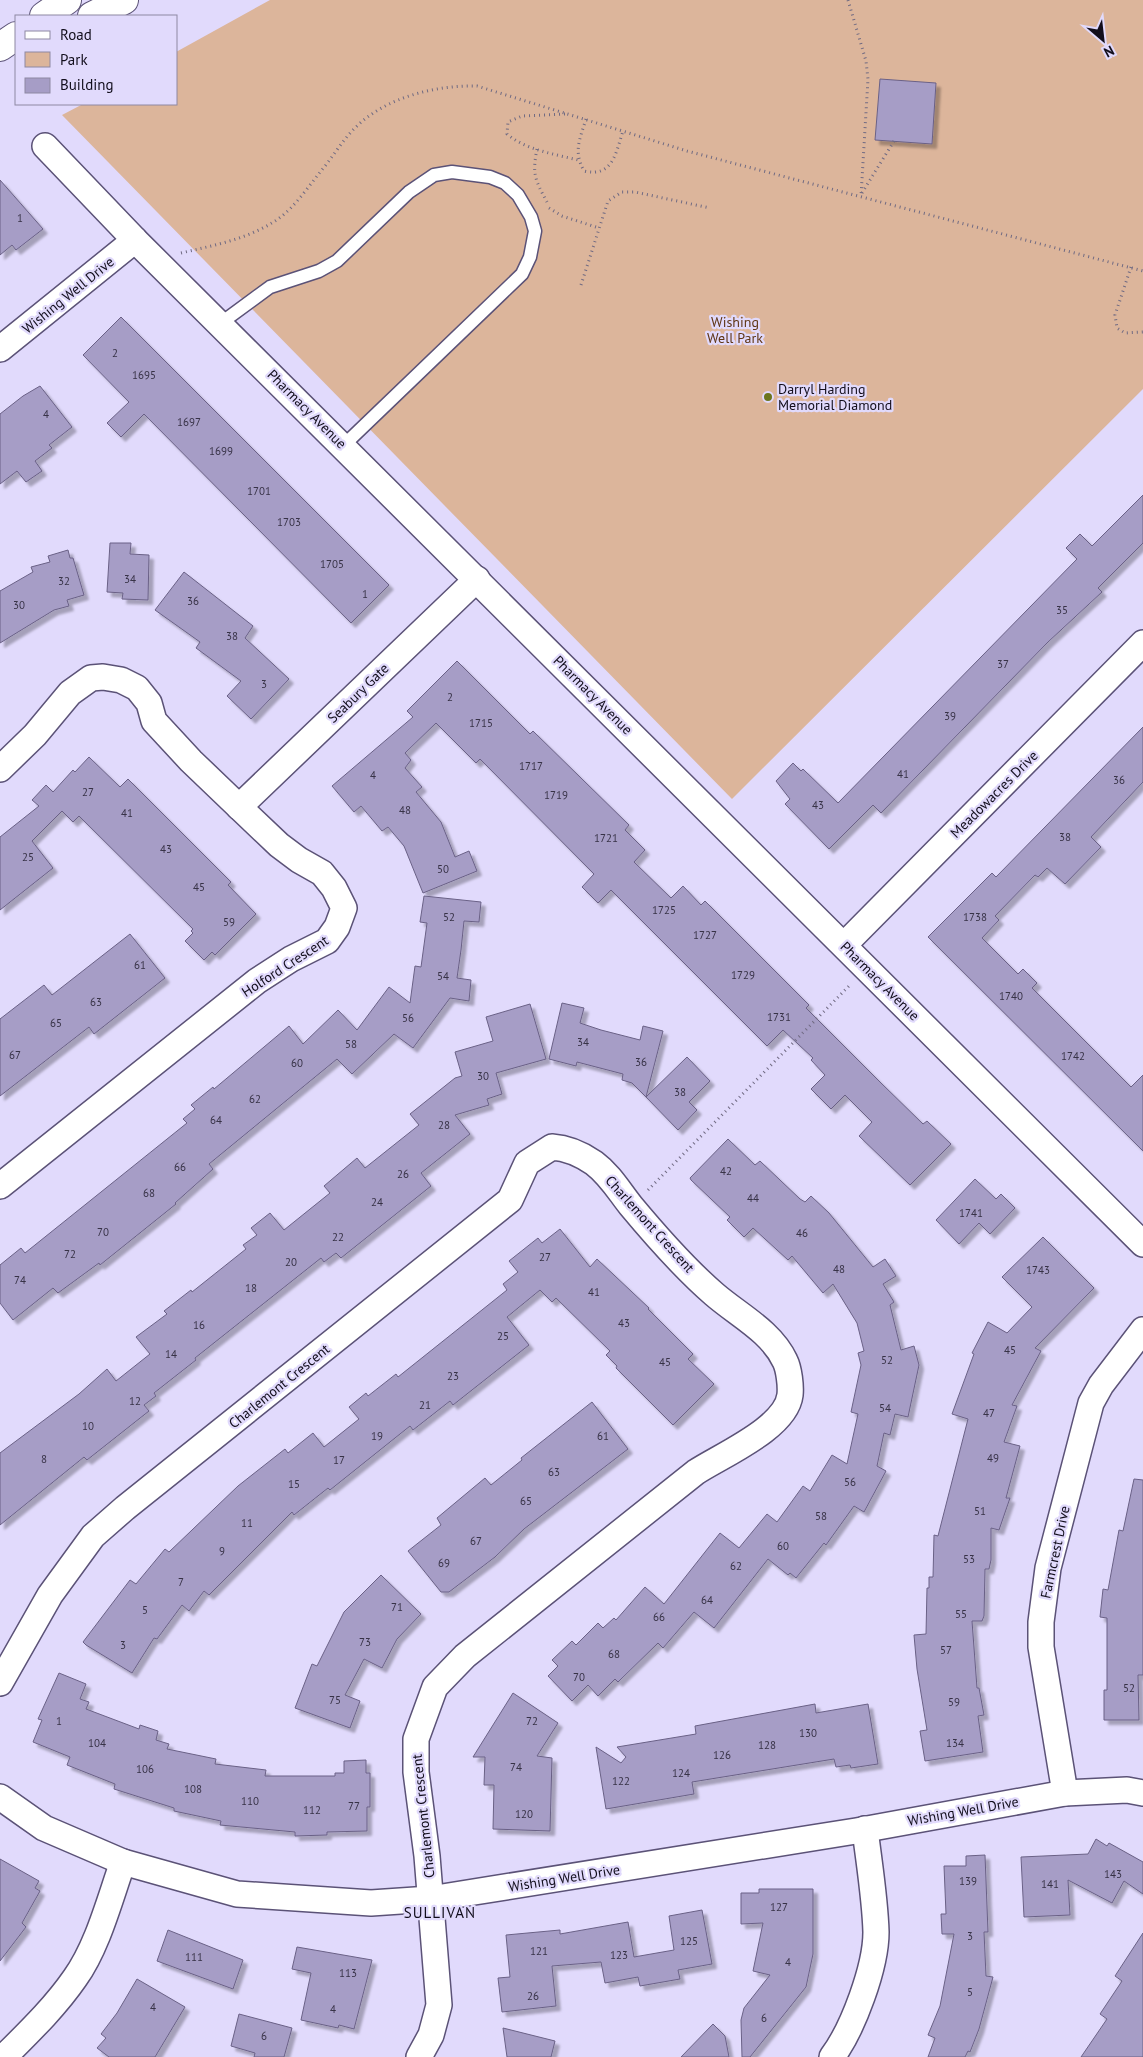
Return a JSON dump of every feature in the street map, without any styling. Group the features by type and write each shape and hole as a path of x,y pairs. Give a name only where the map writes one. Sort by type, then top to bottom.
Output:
{"highway":[{"path":"45,15 67,0"},
{"path":"94,15 124,0"},
{"path":"0,47 15,37"},
{"path":"0,63 15,56"}],"street":[{"name":"Pharmacy Avenue","path":"45,146 136,240 1143,1244"},
{"name":"Wishing Well Drive","path":"0,349 136,240"},
{"name":"Seabury Gate","path":"239,807 477,579"},
{"name":"Meadowacres Drive","path":"844,945 1143,643"},
{"name":"Holford Crescent","path":"0,768 42,728 70,693 91,678 103,677 121,680 137,688 149,703 154,721 191,761 239,807 279,845 299,860 322,872 334,888 344,908 337,928 328,941 291,959 256,981 0,1186"},
{"name":"Charlemont Crescent","path":"0,1683 50,1595 93,1536 125,1508 510,1200 527,1163 552,1146 566,1148 594,1163 609,1176 631,1206 714,1293 760,1328 785,1361 790,1396 782,1412 769,1427 754,1439 724,1454 696,1472 465,1656 435,1687 416,1739 416,1772 439,2005 430,2035 419,2057"},
{"name":"Farmcrest Drive","path":"1065,1793 1041,1647 1041,1622 1048,1568 1091,1404 1101,1385 1143,1330"},
{"name":"Wishing Well Drive","path":"0,1797 44,1828 123,1862 237,1894 371,1904 430,1899 865,1829 1065,1793 1127,1790 1143,1793"},
{"path":"832,2057 851,2025 872,1960 876,1934 865,1829"},
{"path":"4,2057 34,2027 76,1977 89,1954 123,1862"}],"lane":[{"path":"221,323 270,287 319,271 336,261 409,192 434,175 452,172 490,177 505,183 518,195 531,217 534,231 530,257 522,274 343,446"}],"path":[{"path":"848,0 866,61 868,79 861,196"},
{"path":"157,259 239,239 278,218 301,196 357,126 387,106 413,95 454,86 476,86 687,151 1143,271"},
{"path":"568,113 522,116 508,122 507,134 516,141 537,149 578,160"},
{"path":"586,119 578,148 578,160 584,171 595,173 608,168 615,155 623,131"},
{"path":"861,196 894,141"},
{"path":"537,149 533,170 535,180 551,210 562,216 599,228"},
{"path":"581,285 608,201 622,192 635,192 710,208"},
{"path":"1131,267 1115,315 1117,328 1125,333 1143,332"},
{"path":"631,1206 867,968"}],"green space":[{"name":"Wishing Well Park","path":"270,0 1143,0 1143,389 732,799 62,115 81,105 178,105 178,51"}],"building":[{"path":"880,79 936,83 932,144 875,140"},
{"path":"0,180 43,229 16,250 12,245 0,255"},
{"path":"121,317 389,585 351,623 144,414 121,437 107,423 129,402 83,355"},
{"path":"40,386 72,427 49,445 52,448 35,461 42,471 26,482 17,471 0,484 0,414 23,396"},
{"path":"1143,495 1143,543 1098,588 1102,592 1048,642 881,813 873,805 829,849 785,804 790,799 776,781 793,763 801,771 803,769 838,803 1077,559 1066,548 1080,534 1092,546"},
{"path":"110,543 131,543 130,554 149,555 148,600 122,599 123,593 107,592"},
{"path":"68,550 70,558 73,558 84,595 67,600 69,606 54,610 0,643 0,591 33,572 31,567 50,562 48,556"},
{"path":"184,572 253,626 245,638 289,679 251,719 227,696 241,681 196,648 200,642 155,610"},
{"path":"457,661 530,734 533,731 629,825 625,830 645,850 634,862 671,898 683,886 701,905 705,901 809,1005 806,1008 880,1082 923,1124 927,1121 951,1144 910,1185 859,1136 872,1122 845,1095 831,1109 811,1089 825,1075 811,1060 813,1058 783,1030 767,1046 611,890 598,903 582,887 594,874 480,759 476,763 436,723 405,753 411,760 405,768 422,787 416,792 441,822 455,857 469,851 477,871 423,893 404,846 388,827 382,831 361,806 354,812 332,786 413,717 407,711"},
{"path":"1143,727 1143,782 1091,837 1101,847 1065,884 1047,868 1038,877 1035,875 995,916 999,920 982,938 1018,974 1023,969 1037,983 1032,988 1131,1087 1143,1075 1143,1151 928,937 992,873 996,877"},
{"path":"89,757 120,787 128,779 231,882 228,885 256,914 215,955 212,952 204,960 185,941 193,933 191,931 193,929 79,816 73,822 62,811 32,841 53,868 0,910 0,837 39,806 32,800 46,785 53,792 73,770 75,772"},
{"path":"424,896 481,902 479,922 464,921 457,978 471,980 469,1001 450,998 413,1048 394,1034 352,1074 337,1059 209,1164 213,1169 176,1204 100,1265 99,1263 58,1293 53,1288 13,1320 0,1303 0,1265 21,1248 25,1253 187,1123 183,1119 195,1109 191,1105 213,1087 214,1089 289,1026 303,1044 338,1010 357,1030 389,987 410,1003 415,966 421,967 427,923 420,922"},
{"path":"130,934 165,978 94,1034 89,1027 0,1096 0,1019 44,985 52,995"},
{"path":"562,1003 584,1008 580,1023 601,1030 640,1040 643,1026 663,1031 646,1097 632,1083 622,1080 623,1074 577,1062 576,1066 549,1059"},
{"path":"530,1004 546,1059 496,1073 502,1094 487,1099 489,1105 455,1115 470,1134 421,1173 431,1186 341,1258 336,1253 324,1262 321,1258 154,1393 156,1396 144,1405 149,1411 87,1460 84,1457 0,1525 0,1453 79,1394 107,1369 116,1381 150,1354 136,1337 167,1314 164,1311 191,1290 192,1292 246,1249 243,1245 257,1235 251,1228 270,1213 284,1230 330,1193 324,1186 357,1158 365,1168 419,1125 410,1114 455,1078 462,1076 455,1052 493,1041 486,1017"},
{"path":"687,1057 710,1081 689,1102 697,1110 678,1130 646,1097"},
{"path":"728,1139 755,1165 760,1161 800,1199 805,1202 811,1196 829,1213 873,1267 885,1259 896,1276 883,1284 894,1302 890,1305 901,1350 914,1346 919,1365 908,1417 895,1414 890,1435 884,1433 877,1466 886,1471 864,1512 854,1506 826,1545 824,1543 796,1578 790,1573 788,1575 768,1559 714,1628 694,1612 663,1648 658,1643 618,1682 615,1679 598,1696 588,1685 572,1701 548,1676 558,1666 552,1660 572,1641 576,1645 598,1623 603,1628 614,1618 616,1620 645,1587 664,1604 720,1533 739,1548 767,1514 777,1522 803,1486 810,1491 832,1455 847,1464 858,1414 851,1412 861,1365 858,1353 864,1351 857,1323 833,1284 823,1293 792,1256 788,1260 753,1228 744,1237 727,1220 730,1217 691,1180 690,1178"},
{"path":"975,1179 996,1199 1001,1194 1015,1208 990,1234 979,1223 959,1244 936,1220"},
{"path":"560,1229 590,1267 597,1259 649,1308 693,1354 688,1359 714,1384 673,1425 616,1368 617,1366 606,1355 610,1351 556,1298 552,1302 540,1290 507,1317 529,1345 453,1405 450,1401 413,1430 410,1426 330,1490 328,1488 294,1515 292,1512 209,1595 204,1591 189,1611 182,1605 157,1639 154,1638 132,1673 83,1642 130,1580 136,1584 165,1549 169,1552 238,1486 285,1449 288,1453 313,1433 324,1447 359,1419 349,1407 366,1393 368,1396 396,1374 398,1377 507,1290 503,1284 518,1272 509,1261 538,1238 542,1243"},
{"path":"1043,1237 1094,1288 1035,1348 1041,1351 1012,1405 1017,1406 1004,1442 1020,1446 1006,1498 1010,1498 999,1530 991,1528 991,1560 989,1569 985,1569 984,1616 982,1621 972,1621 977,1688 979,1688 984,1715 978,1716 983,1752 925,1761 920,1731 927,1730 917,1669 914,1635 926,1634 927,1588 929,1588 929,1577 933,1577 934,1535 938,1536 968,1419 952,1414 974,1354 972,1353 988,1322 1007,1333 1032,1307 1002,1277"},
{"path":"592,1402 628,1449 524,1529 495,1557 449,1592 441,1592 408,1551 441,1525 437,1518 485,1478 491,1485 522,1460 521,1458"},
{"path":"1134,1479 1143,1480 1143,1675 1138,1675 1139,1720 1104,1720 1104,1690 1107,1690 1107,1618 1100,1617 1103,1589 1108,1590 1119,1530 1123,1531"},
{"path":"381,1575 421,1614 397,1639 382,1668 364,1659 345,1695 360,1701 350,1728 295,1708 312,1664 317,1666 344,1612"},
{"path":"59,1673 86,1684 80,1699 89,1702 86,1709 139,1729 140,1725 158,1731 156,1740 169,1744 167,1749 216,1759 215,1764 266,1770 265,1776 335,1776 335,1773 344,1773 344,1761 366,1760 366,1773 370,1773 370,1807 367,1807 367,1831 327,1832 327,1835 295,1836 295,1832 220,1825 221,1821 174,1811 174,1808 114,1789 115,1784 67,1765 70,1757 33,1742 42,1720 38,1719"},
{"path":"513,1693 558,1723 537,1756 552,1758 550,1831 493,1829 494,1785 484,1785 485,1757 473,1757"},
{"path":"815,1704 816,1713 868,1704 878,1764 851,1768 850,1765 836,1767 834,1759 692,1782 694,1794 606,1809 596,1747 621,1763 626,1757 617,1747 696,1734 695,1726"},
{"path":"1096,1839 1107,1846 1109,1843 1143,1862 1143,1894 1124,1881 1112,1903 1068,1880 1070,1915 1024,1917 1021,1857 1088,1854"},
{"path":"985,1855 988,1932 984,1932 986,1976 993,1977 979,2029 970,2052 968,2051 965,2057 928,2057 935,2038 928,2035 940,2006 954,1934 942,1934 941,1914 946,1914 944,1866 966,1866 966,1856"},
{"path":"0,1859 39,1881 35,1888 40,1891 22,1923 26,1927 0,1961"},
{"path":"759,1889 813,1889 813,1954 806,1987 750,2057 742,2057 741,2020 744,2008 770,1975 753,1971 763,1923 741,1924 741,1893 759,1893"},
{"path":"702,1910 712,1964 678,1970 680,1979 640,1986 638,1977 605,1983 601,1962 552,1966 556,2006 502,2012 498,1978 510,1977 506,1935 560,1930 560,1934 628,1922 634,1957 674,1950 669,1916"},
{"path":"168,1930 243,1960 233,1989 157,1961"},
{"path":"1143,1933 1143,2057 1081,2057 1107,2019 1100,2014 1122,1981 1115,1976"},
{"path":"297,1947 372,1960 354,2029 339,2025 338,2028 301,2020 311,1973 292,1969"},
{"path":"137,1979 185,2007 155,2057 109,2057 97,2048 106,2038 101,2034 117,2013"},
{"path":"239,2014 292,2028 284,2057 254,2057 255,2053 231,2046"},
{"path":"713,2024 725,2036 729,2057 681,2057"},
{"path":"503,2028 555,2041 551,2057 507,2057"}],"place":[{"name":"Darryl Harding Memorial Diamond","path":"768,397"}],"district":[{"name":"SULLIVAN","path":"440,1912"}]}
